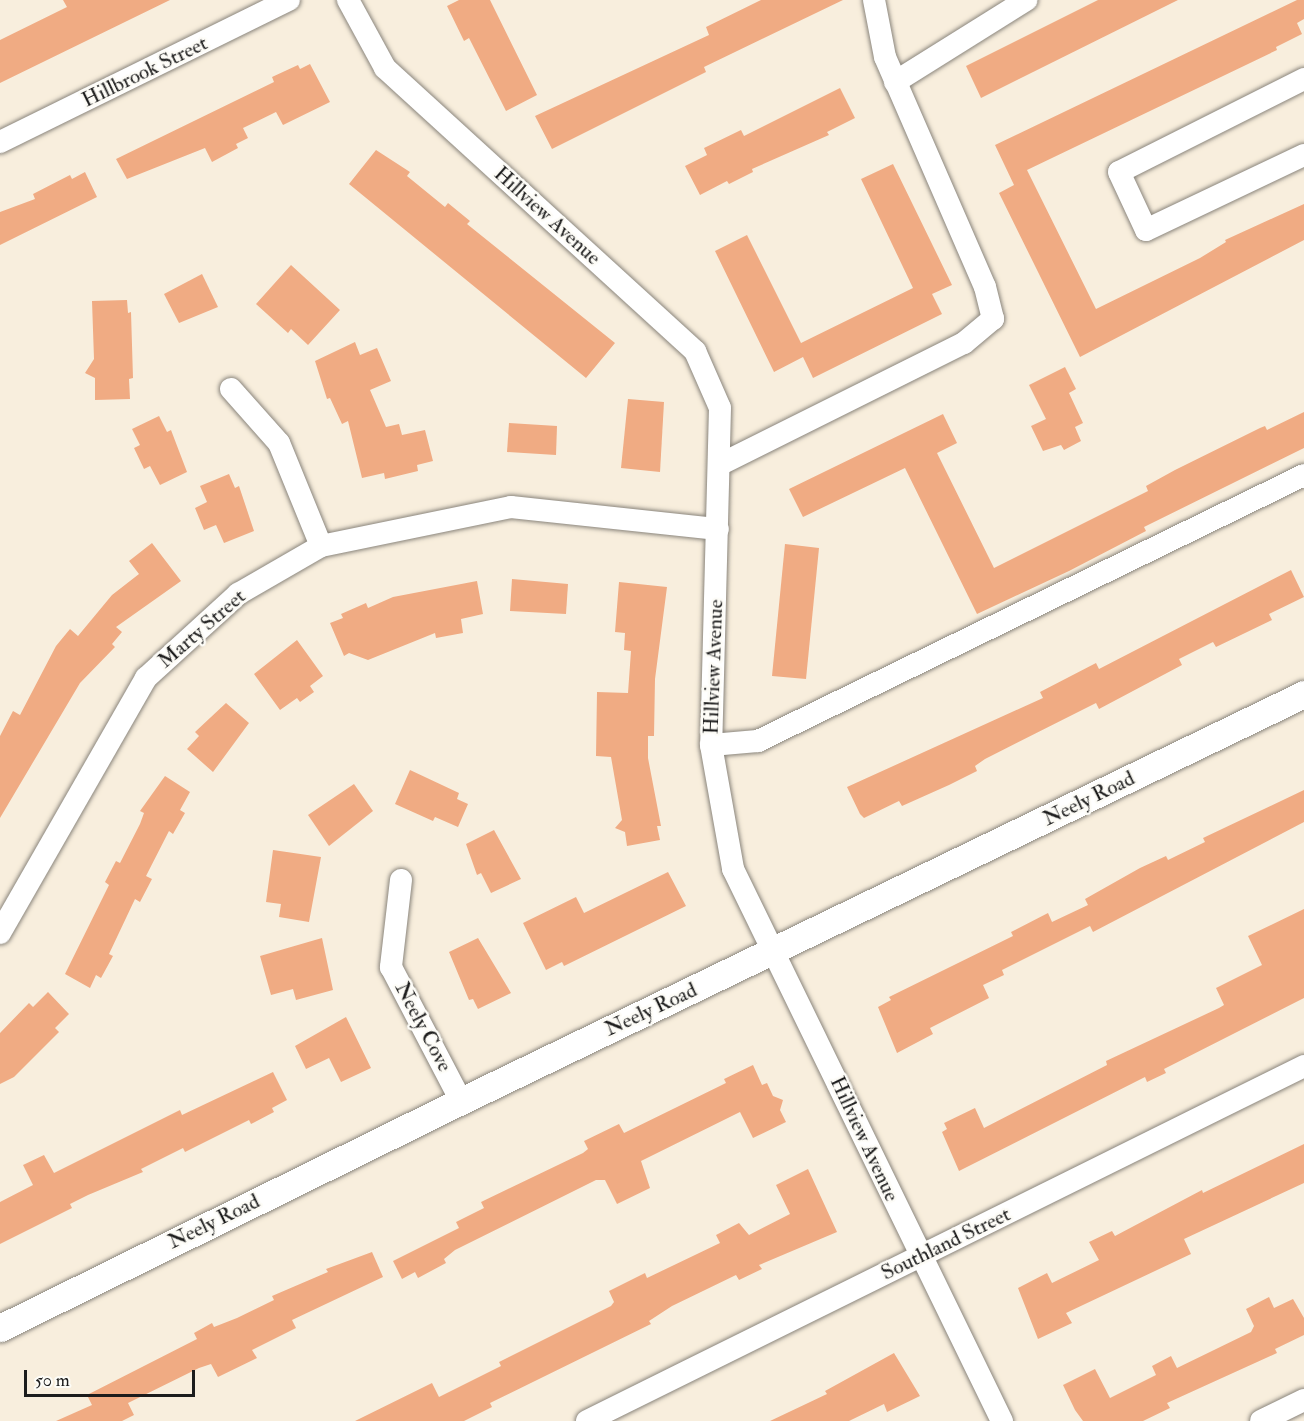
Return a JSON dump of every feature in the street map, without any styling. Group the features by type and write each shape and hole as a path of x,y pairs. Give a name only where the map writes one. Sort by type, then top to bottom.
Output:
{"street":[{"name":"Hillbrook Street","path":"0,142 289,0"},
{"name":"Hillview Avenue","path":"348,0 385,68 695,351 720,408 711,745 733,868 775,951 920,1257 1002,1421"},
{"path":"719,465 964,343 993,319 985,287 885,57 874,0"},
{"path":"895,82 1026,0"},
{"path":"1304,79 1119,172 1146,230 1304,155"},
{"path":"231,389 279,443 321,546"},
{"path":"711,745 758,741 1304,475"},
{"name":"Marty Street","path":"0,933 146,678 238,594 321,546 511,507 718,529"},
{"name":"Neely Road","path":"0,1328 461,1101 1304,694"},
{"name":"Neely Cove","path":"401,880 391,967 461,1101"},
{"name":"Southland Street","path":"587,1421 1304,1066"},
{"path":"1261,1421 1304,1400"}],"building":[{"path":"63,0 170,0 0,83 0,40 67,7"},
{"path":"459,0 490,0 537,95 506,111 469,38 464,41 447,6"},
{"path":"761,0 843,0 704,67 706,72 552,149 535,116 709,35 706,27"},
{"path":"1098,0 1178,0 981,98 966,66"},
{"path":"1297,0 1304,0 1304,19 1297,23 1302,34 1276,47 1277,50 1027,170 1096,309 1200,258 1226,242 1225,240 1304,204 1304,240 1080,357 999,193 1014,185 995,145"},
{"path":"310,64 330,102 283,125 276,112 243,128 248,138 236,144 238,148 212,162 205,148 127,179 116,159 274,82 272,77 298,65 300,69"},
{"path":"840,88 855,118 827,132 829,135 752,169 753,172 729,184 727,181 700,195 685,166 707,155 704,148 741,130 744,136"},
{"path":"376,150 410,172 407,176 445,207 448,203 470,221 467,224 615,343 586,378 349,184"},
{"path":"893,164 952,285 932,294 942,314 813,378 803,357 774,372 715,251 747,235 801,343 913,288 861,179"},
{"path":"85,172 97,197 0,245 0,212 35,199 33,194 70,175 72,179"},
{"path":"291,265 340,310 308,345 291,329 288,333 256,304"},
{"path":"202,274 218,307 179,323 164,294"},
{"path":"127,300 128,313 131,312 133,378 129,379 130,399 95,400 95,378 85,373 94,359 92,301"},
{"path":"355,342 360,355 377,348 391,381 370,390 386,427 399,424 402,435 425,430 433,461 417,465 418,471 385,479 384,473 362,478 348,421 342,424 330,398 327,399 315,361"},
{"path":"1065,367 1076,389 1069,393 1083,423 1075,427 1081,441 1064,450 1061,445 1043,451 1031,426 1046,419 1029,385"},
{"path":"628,399 664,402 660,472 621,468"},
{"path":"1304,412 1304,448 1144,527 1146,531 1069,571 977,614 905,468 803,517 789,489 943,414 957,443 937,453 994,568 1148,491 1146,486 1175,470 1260,428 1265,426 1267,430"},
{"path":"159,416 167,432 171,430 187,472 160,485 150,466 144,469 134,448 140,445 132,429"},
{"path":"509,423 557,426 556,455 507,452"},
{"path":"229,474 235,488 239,486 254,531 224,543 216,525 204,530 195,508 207,502 200,486"},
{"path":"152,543 181,581 116,627 122,632 112,644 115,647 80,683 0,818 0,736 13,711 20,715 56,646 70,629 78,636 112,595 139,574 129,561"},
{"path":"785,544 819,548 806,679 772,676"},
{"path":"1291,570 1304,597 1269,614 1272,620 1216,647 1213,642 1179,659 1182,665 1099,709 1096,703 985,759 975,766 977,771 949,785 902,806 899,801 864,818 860,814 847,787 1043,698 1040,692 1096,663 1099,669"},
{"path":"512,579 568,584 566,614 510,611"},
{"path":"477,581 483,614 461,619 463,633 436,638 435,633 368,660 349,653 344,656 330,623 343,618 341,614 366,603 368,608 393,597"},
{"path":"619,582 667,587 655,679 654,736 648,736 648,758 661,826 657,826 660,840 627,846 625,832 615,828 622,820 611,757 596,756 597,692 628,693 631,651 624,650 625,633 615,632"},
{"path":"297,640 323,676 310,686 314,692 300,702 297,698 280,710 254,674"},
{"path":"226,703 249,723 213,772 187,749 199,736 195,732"},
{"path":"410,770 459,793 457,799 468,804 458,827 435,817 433,821 395,804"},
{"path":"165,776 190,792 180,810 185,813 173,834 169,831 146,876 152,879 140,902 135,899 109,954 113,956 101,978 96,975 90,988 65,974 109,885 105,882 116,861 120,863 140,824 144,813 140,811"},
{"path":"354,784 373,811 329,846 308,815"},
{"path":"1304,790 1304,822 1093,932 1090,926 1002,970 1004,975 983,985 989,998 930,1028 933,1034 897,1053 878,1007 891,1000 889,997 1013,936 1011,932 1048,913 1052,922 1088,905 1085,899 1140,868 1166,856 1168,860 1205,842 1203,838"},
{"path":"494,830 521,879 491,893 481,873 477,875 466,844"},
{"path":"273,850 321,857 309,922 279,917 281,904 266,902"},
{"path":"668,872 686,906 564,966 562,962 546,970 523,923 576,897 584,913"},
{"path":"1304,909 1304,998 1164,1069 1166,1073 1147,1082 1145,1077 959,1171 942,1132 947,1129 944,1123 975,1108 984,1128 1107,1065 1106,1061 1219,1008 1224,1005 1216,988 1262,965 1248,936"},
{"path":"322,938 333,990 296,1000 293,989 271,995 260,956"},
{"path":"478,938 511,993 478,1009 473,999 469,1000 449,952"},
{"path":"48,992 69,1014 55,1028 59,1032 14,1077 0,1084 0,1033 29,1003 33,1007"},
{"path":"346,1017 371,1068 341,1082 329,1058 306,1069 295,1046"},
{"path":"753,1065 762,1085 767,1083 773,1096 783,1100 780,1110 786,1122 753,1138 740,1112 641,1161 650,1188 617,1204 605,1180 596,1180 455,1250 444,1259 446,1263 418,1278 415,1272 402,1279 393,1261 459,1228 456,1222 484,1208 481,1202 583,1153 588,1149 584,1141 619,1124 624,1133 726,1083 724,1079"},
{"path":"273,1072 287,1100 272,1108 274,1112 251,1124 249,1120 185,1152 183,1148 141,1169 143,1172 70,1204 72,1208 0,1244 0,1202 33,1185 23,1165 44,1155 54,1173 180,1110 182,1115"},
{"path":"1304,1144 1304,1183 1184,1239 1191,1254 1066,1313 1072,1323 1038,1339 1018,1288 1047,1273 1052,1283 1099,1260 1089,1242 1112,1231 1115,1236 1202,1190 1203,1193"},
{"path":"808,1169 837,1232 759,1265 762,1269 739,1280 736,1275 672,1306 649,1321 651,1324 490,1403 492,1407 464,1421 355,1421 432,1383 439,1397 501,1366 499,1362 611,1306 614,1302 609,1291 645,1273 647,1278 720,1243 716,1235 739,1223 749,1235 790,1214 776,1185"},
{"path":"372,1252 383,1277 292,1320 296,1328 252,1350 257,1358 218,1377 211,1364 199,1368 128,1403 134,1415 122,1421 56,1421 92,1405 87,1395 197,1339 194,1333 212,1323 214,1327 237,1318 274,1300 272,1296 328,1272 326,1269"},
{"path":"1269,1297 1274,1308 1293,1299 1304,1318 1304,1335 1275,1349 1277,1353 1167,1403 1170,1408 1143,1421 1083,1421 1075,1410 1063,1385 1095,1369 1110,1398 1156,1375 1152,1366 1171,1356 1177,1368 1251,1332 1254,1326 1246,1309"},
{"path":"894,1353 920,1396 887,1412 884,1404 849,1421 770,1421 827,1394 825,1391"}]}
